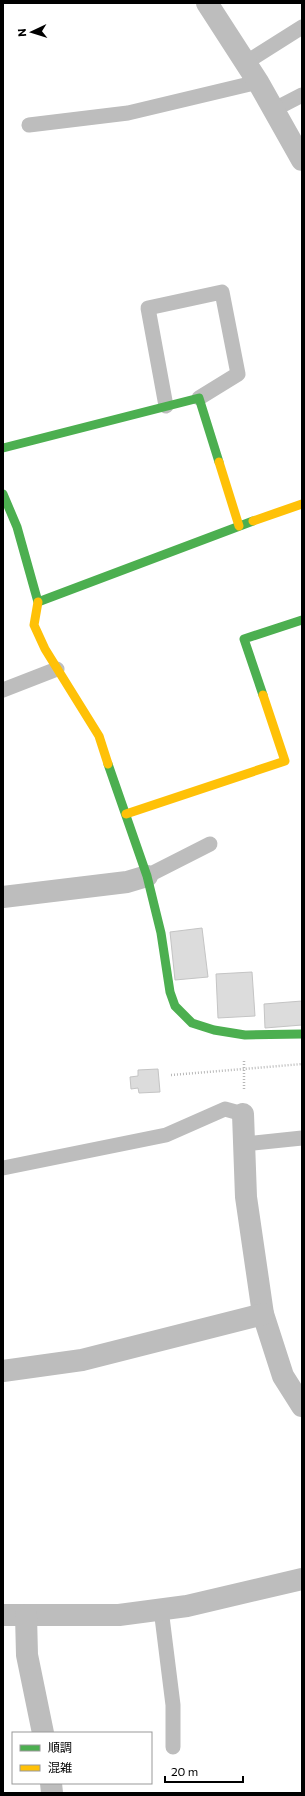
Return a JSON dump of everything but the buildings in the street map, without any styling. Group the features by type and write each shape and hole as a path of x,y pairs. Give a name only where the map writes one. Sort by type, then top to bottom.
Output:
{"street":[{"path":"207,3 258,82 302,160"},
{"path":"3,448 199,398 239,526"},
{"path":"3,494 17,527 38,602 34,625 45,649 99,736 147,876 161,933 170,992 175,1006 192,1023 214,1030 244,1035 302,1034"},
{"path":"38,602 239,526 302,504"},
{"path":"126,814 284,761 244,639 302,620"},
{"path":"3,897 127,882 147,876"},
{"path":"243,1114 246,1196 263,1314 283,1376 302,1406"},
{"path":"3,1371 82,1360 263,1314"},
{"path":"3,1616 119,1615 187,1606 302,1579"},
{"path":"26,1615 27,1655 42,1732"}],"lane":[{"path":"245,63 302,27"},
{"path":"29,125 128,113 258,82"},
{"path":"273,110 302,95"},
{"path":"166,406 148,308 222,292 238,374 199,398"},
{"path":"3,690 57,669"},
{"path":"147,876 210,844"},
{"path":"3,1168 166,1135 224,1109 243,1114"},
{"path":"244,1144 302,1138"},
{"path":"161,1609 173,1705 173,1747"}],"path":[{"path":"243,1114 244,1035"},
{"path":"171,1075 302,1064"}],"traffic: fast":[{"path":"3,448 199,398 219,462"},
{"path":"3,494 17,527 38,602 253,521"},
{"path":"263,695 244,639 302,620"},
{"path":"108,764 147,876 161,933 170,992 175,1006 192,1023 214,1030 245,1035 302,1034"}],"traffic: slow":[{"path":"219,462 239,526"},
{"path":"253,521 302,504"},
{"path":"38,602 34,625 45,649 99,736 108,764"},
{"path":"126,814 285,761 263,695"}]}
